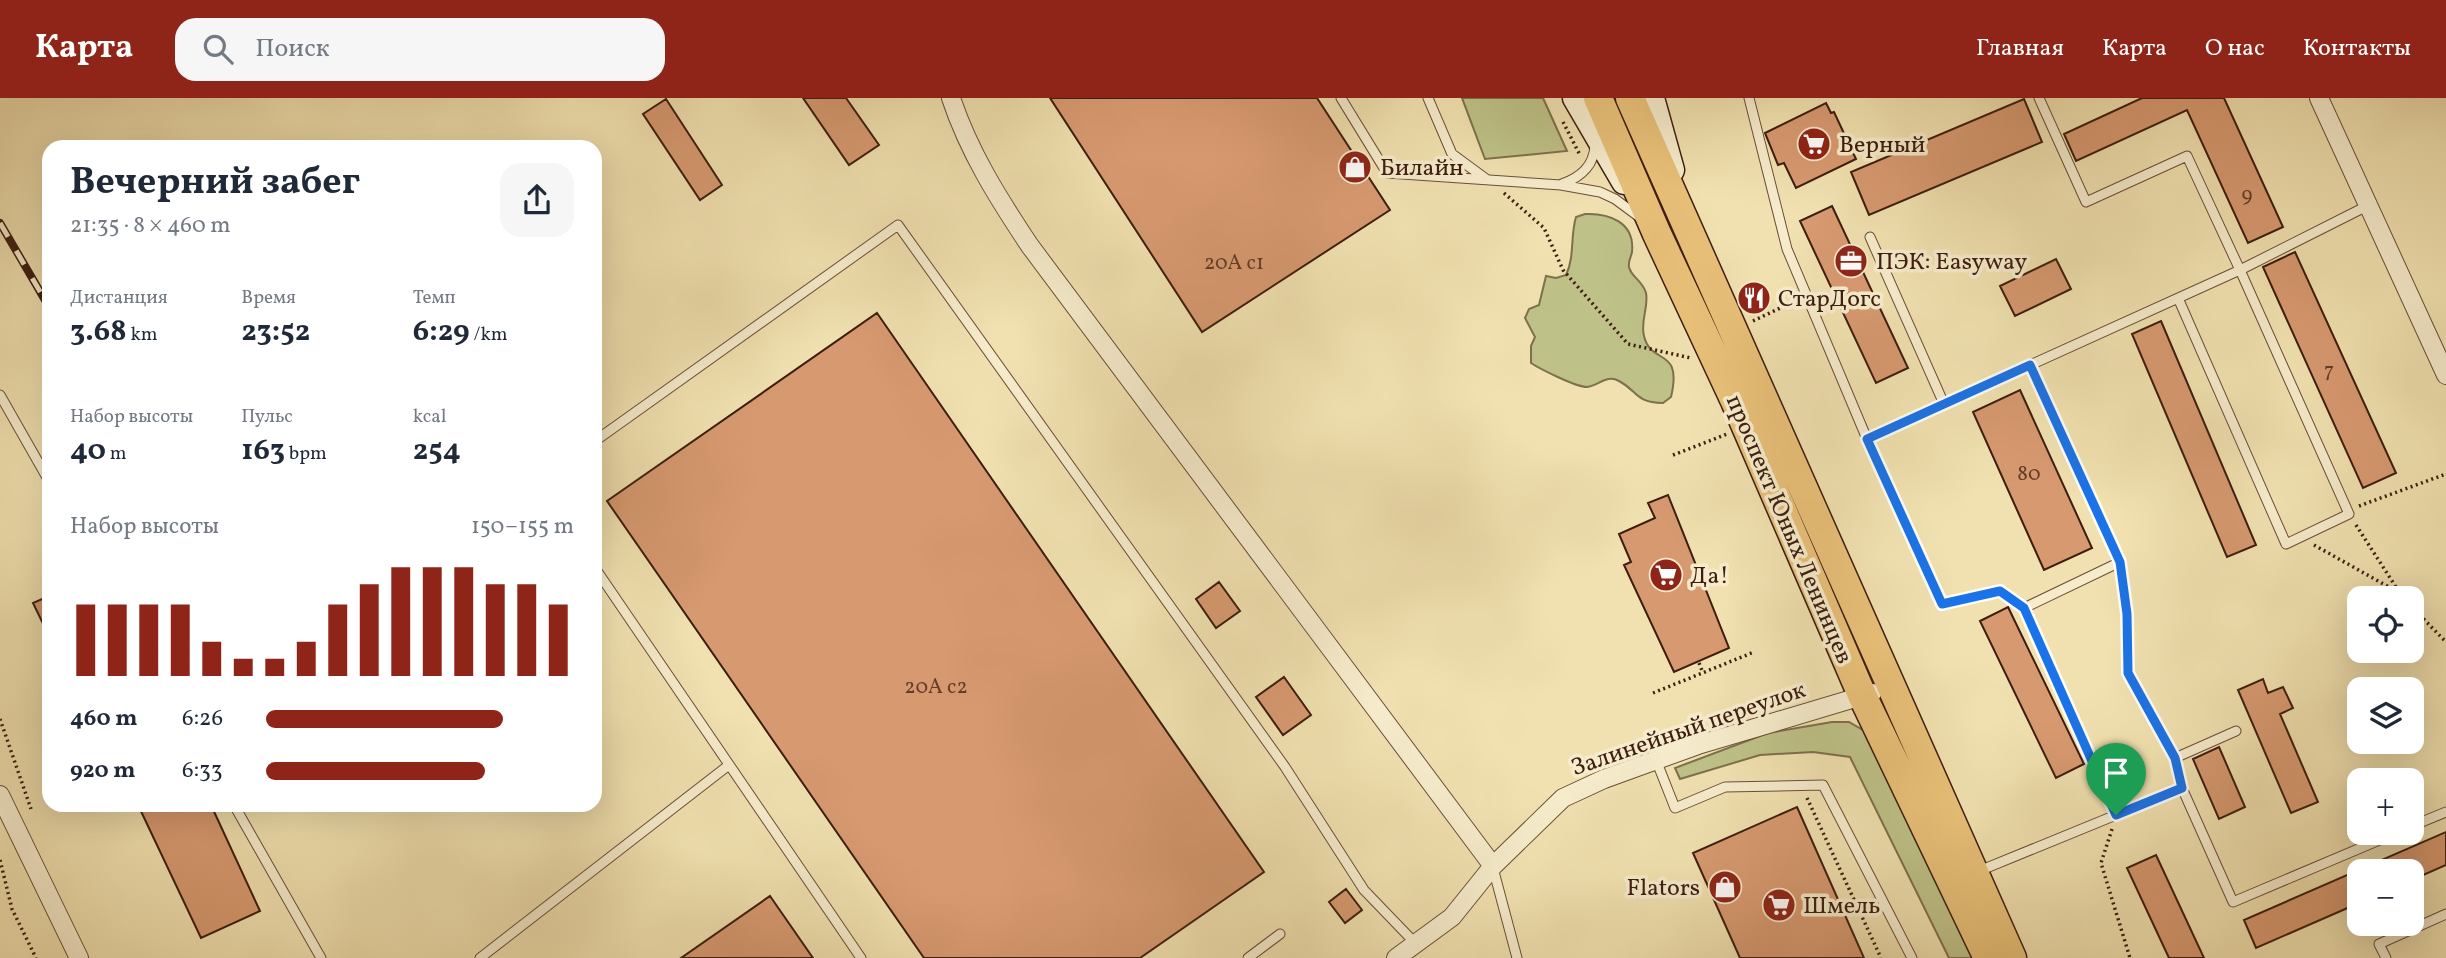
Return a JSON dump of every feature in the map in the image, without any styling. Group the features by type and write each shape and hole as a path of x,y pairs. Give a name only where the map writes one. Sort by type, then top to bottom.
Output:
{"main road":[{"path":"1575,98 1657,234"},
{"name":"проспект Юных Ленинцев","path":"1598,98 1657,234 1735,401 1862,695 1988,958"},
{"name":"проспект Юных Ленинцев","path":"1630,98 2012,958"},
{"path":"1652,98 1688,225"}],"street":[{"path":"951,98 990,186 1030,246 1493,866"},
{"path":"2319,98 2446,375"},
{"name":"Залинейный переулок","path":"1396,958 1452,917 1493,866 1563,798 1656,760 1892,687"},
{"path":"0,795 79,958"}],"lane":[{"path":"1341,98 1387,173 1561,185 1600,192 1615,199 1657,234"},
{"path":"1428,98 1452,155 1488,181"},
{"path":"1749,98 1787,249 1867,439 2240,270 2370,205"},
{"path":"2039,98 2086,202 2187,156 2349,512 2286,544 2178,298"},
{"path":"1561,185 1578,179 1587,169 1594,155 1592,128"},
{"path":"602,436 898,225 1285,767 1364,890 1416,944"},
{"path":"1870,237 1944,404"},
{"path":"2030,365 2120,562 2024,608 2094,765"},
{"path":"0,395 42,469"},
{"path":"602,578 861,958"},
{"path":"2236,731 2175,758 2182,788 2233,902 2368,845"},
{"path":"1656,760 1675,808 1725,787 1823,785 1912,958"},
{"path":"480,958 729,765"},
{"path":"1974,873 2182,788"},
{"path":"237,812 321,958"},
{"path":"2424,821 2446,812"},
{"path":"1493,866 1517,958"},
{"path":"2386,958 2379,944 2446,914"},
{"path":"1248,958 1280,934"}],"path":[{"path":"1488,181 1544,228 1563,270 1628,344 1693,358"},
{"path":"1753,321 1807,295"},
{"path":"1673,456 1727,434 1723,424"},
{"path":"1867,439 1942,604 2000,591 2024,608"},
{"path":"2393,586 2349,512 2446,474"},
{"path":"2300,537 2387,586"},
{"path":"2120,562 2127,614 2128,673 2175,758"},
{"path":"2424,619 2446,642"},
{"path":"1653,693 1754,652"},
{"path":"1699,663 1703,673"},
{"path":"0,719 31,809"},
{"path":"2094,765 2116,815 2101,863 2130,958"},
{"path":"1801,785 1881,958"},
{"path":"0,860 12,909 36,958"}],"green space":[{"path":"1462,98 1543,98 1567,151 1485,159"},
{"path":"1585,214 1603,215 1619,221 1629,233 1632,252 1629,267 1646,293 1644,336 1653,351 1670,363 1673,370 1671,397 1663,403 1647,401 1614,379 1587,387 1558,377 1531,363 1531,346 1535,337 1525,318 1529,309 1539,305 1546,276 1556,278 1566,275 1571,261 1576,217"},
{"path":"1832,722 1849,722 1875,737 1974,958 1949,958 1850,757 1813,752 1760,755 1680,779 1675,768 1768,733"}],"building":[{"path":"803,98 846,98 879,145 849,165"},
{"path":"1050,98 1317,98 1390,210 1202,332"},
{"path":"2142,98 2224,98 2283,227 2248,243 2187,110 2076,161 2064,134"},
{"path":"666,99 722,185 700,200 643,114"},
{"path":"2024,99 2042,142 1869,215 1851,172"},
{"name":"Верный","path":"1826,103 1831,113 1834,112 1856,159 1796,188 1784,163 1778,165 1765,133"},
{"path":"1832,206 1908,368 1876,383 1800,221"},
{"path":"2295,252 2396,473 2363,488 2263,267"},
{"path":"2056,259 2071,289 2015,316 2000,286"},
{"path":"877,313 1264,872 1140,958 924,958 607,501"},
{"path":"2161,321 2256,545 2227,557 2132,334"},
{"path":"2020,390 2092,548 2044,570 1973,412"},
{"name":"Да!","path":"1668,495 1729,648 1674,672 1624,565 1631,562 1619,534 1655,518 1648,503"},
{"path":"1219,582 1240,611 1216,628 1196,599"},
{"path":"42,599 42,622 33,603"},
{"path":"2008,607 2084,764 2056,778 1980,621"},
{"path":"1284,677 1311,715 1283,735 1256,697"},
{"path":"2263,679 2268,693 2283,687 2293,708 2280,714 2318,802 2291,813 2238,690"},
{"path":"2219,747 2245,807 2219,819 2193,759"},
{"name":"Шмель","path":"1797,807 1864,958 1740,958 1693,853"},
{"path":"141,812 214,812 260,911 201,938"},
{"path":"2446,832 2446,865 2424,875 2424,859 2384,859 2416,845 2424,845 2424,842"},
{"path":"2156,855 2204,958 2169,958 2127,868"},
{"path":"2347,875 2347,908 2256,948 2244,920"},
{"path":"1346,889 1362,910 1345,923 1329,902"},
{"path":"770,896 813,958 681,958"}],"railway":[{"path":"0,223 42,295"}],"place":[{"name":"Верный","path":"1814,144"},
{"name":"Билайн","path":"1355,167"},
{"name":"ПЭК: Easyway","path":"1851,261"},
{"name":"СтарДогс","path":"1754,298"},
{"name":"Да!","path":"1666,575"},
{"name":"Flators","path":"1725,887"},
{"name":"Шмель","path":"1779,905"}],"route":[{"path":"2030,365 2120,562 2127,614 2128,673 2151,720 2175,758 2182,788 2116,815 2024,608 2000,591 1942,604 1867,439 2030,365"}]}
